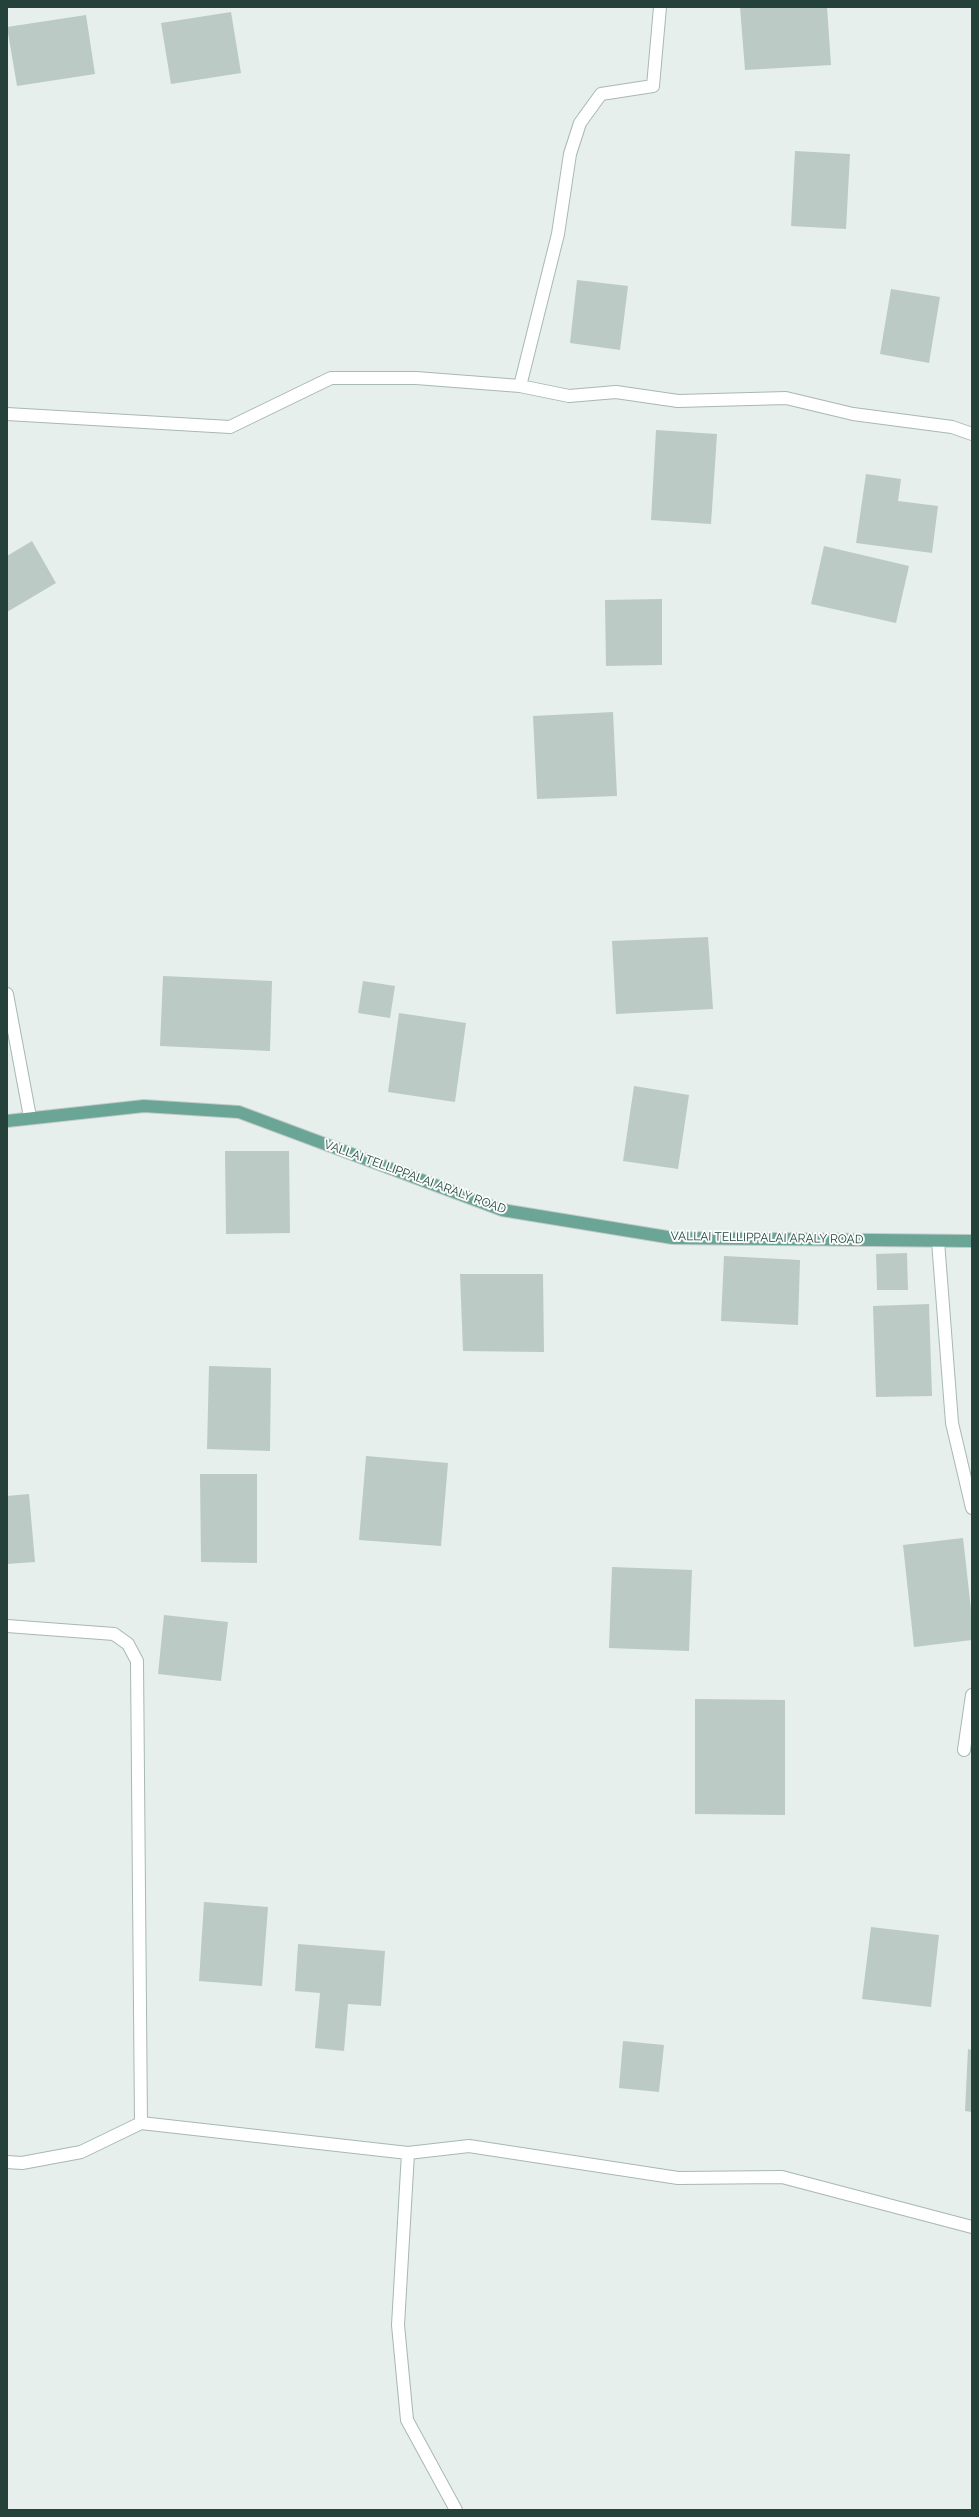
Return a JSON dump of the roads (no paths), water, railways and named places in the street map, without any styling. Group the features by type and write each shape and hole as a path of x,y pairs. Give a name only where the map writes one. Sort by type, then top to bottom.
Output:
{"main road":[{"name":"VALLAI TELLIPPALAI ARALY ROAD","path":"7,1121 30,1117 144,1106 239,1112 502,1210 673,1238 972,1241"}],"street":[{"path":"520,386 558,234 570,154 580,123 601,94 653,86 660,7"},
{"path":"7,414 230,427 331,378 416,378 520,386 569,396 616,392 678,401 786,398 853,414 952,427 972,434"},
{"path":"7,994 30,1117"},
{"path":"938,1241 952,1423 972,1508"},
{"path":"7,1626 114,1634 128,1644 137,1661 141,2123"},
{"path":"964,1750 972,1695"},
{"path":"7,2162 22,2163 81,2152 141,2123 408,2153 469,2146 678,2178 782,2177 972,2227"},
{"path":"408,2153 398,2325 407,2420 456,2510"}]}
